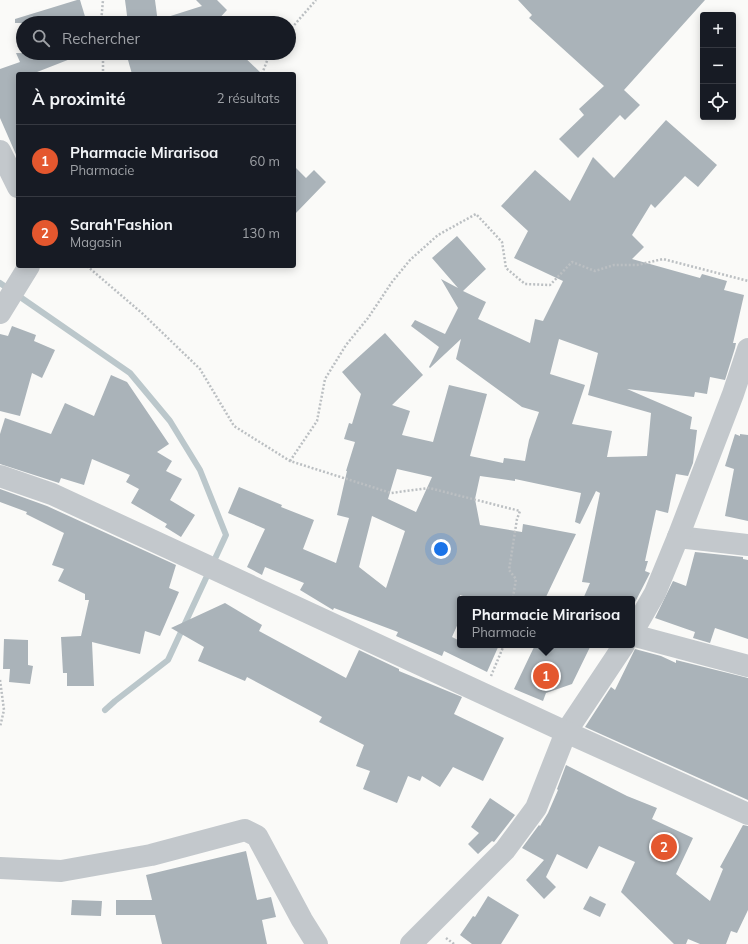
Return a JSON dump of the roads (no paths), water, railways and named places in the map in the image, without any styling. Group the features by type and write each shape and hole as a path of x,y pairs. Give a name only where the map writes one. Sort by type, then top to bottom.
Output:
{"street":[{"path":"0,151 16,183"},
{"path":"3,308 24,273"},
{"path":"635,629 655,593 678,537 733,394 748,349"},
{"path":"0,476 52,494 483,694 748,814"},
{"path":"678,537 748,545"},
{"path":"635,635 748,666"},
{"path":"411,944 505,850 536,808 566,732 622,648"},
{"path":"0,868 61,872 151,855 245,830 257,836 302,920 317,944"}],"waterway":[{"path":"0,283 130,373 170,421 200,470 226,535 168,660 105,710"}],"place":[{"name":"Pharmacie Mirarisoa","path":"546,676"},
{"name":"Sarah'Fashion","path":"664,847"}]}
